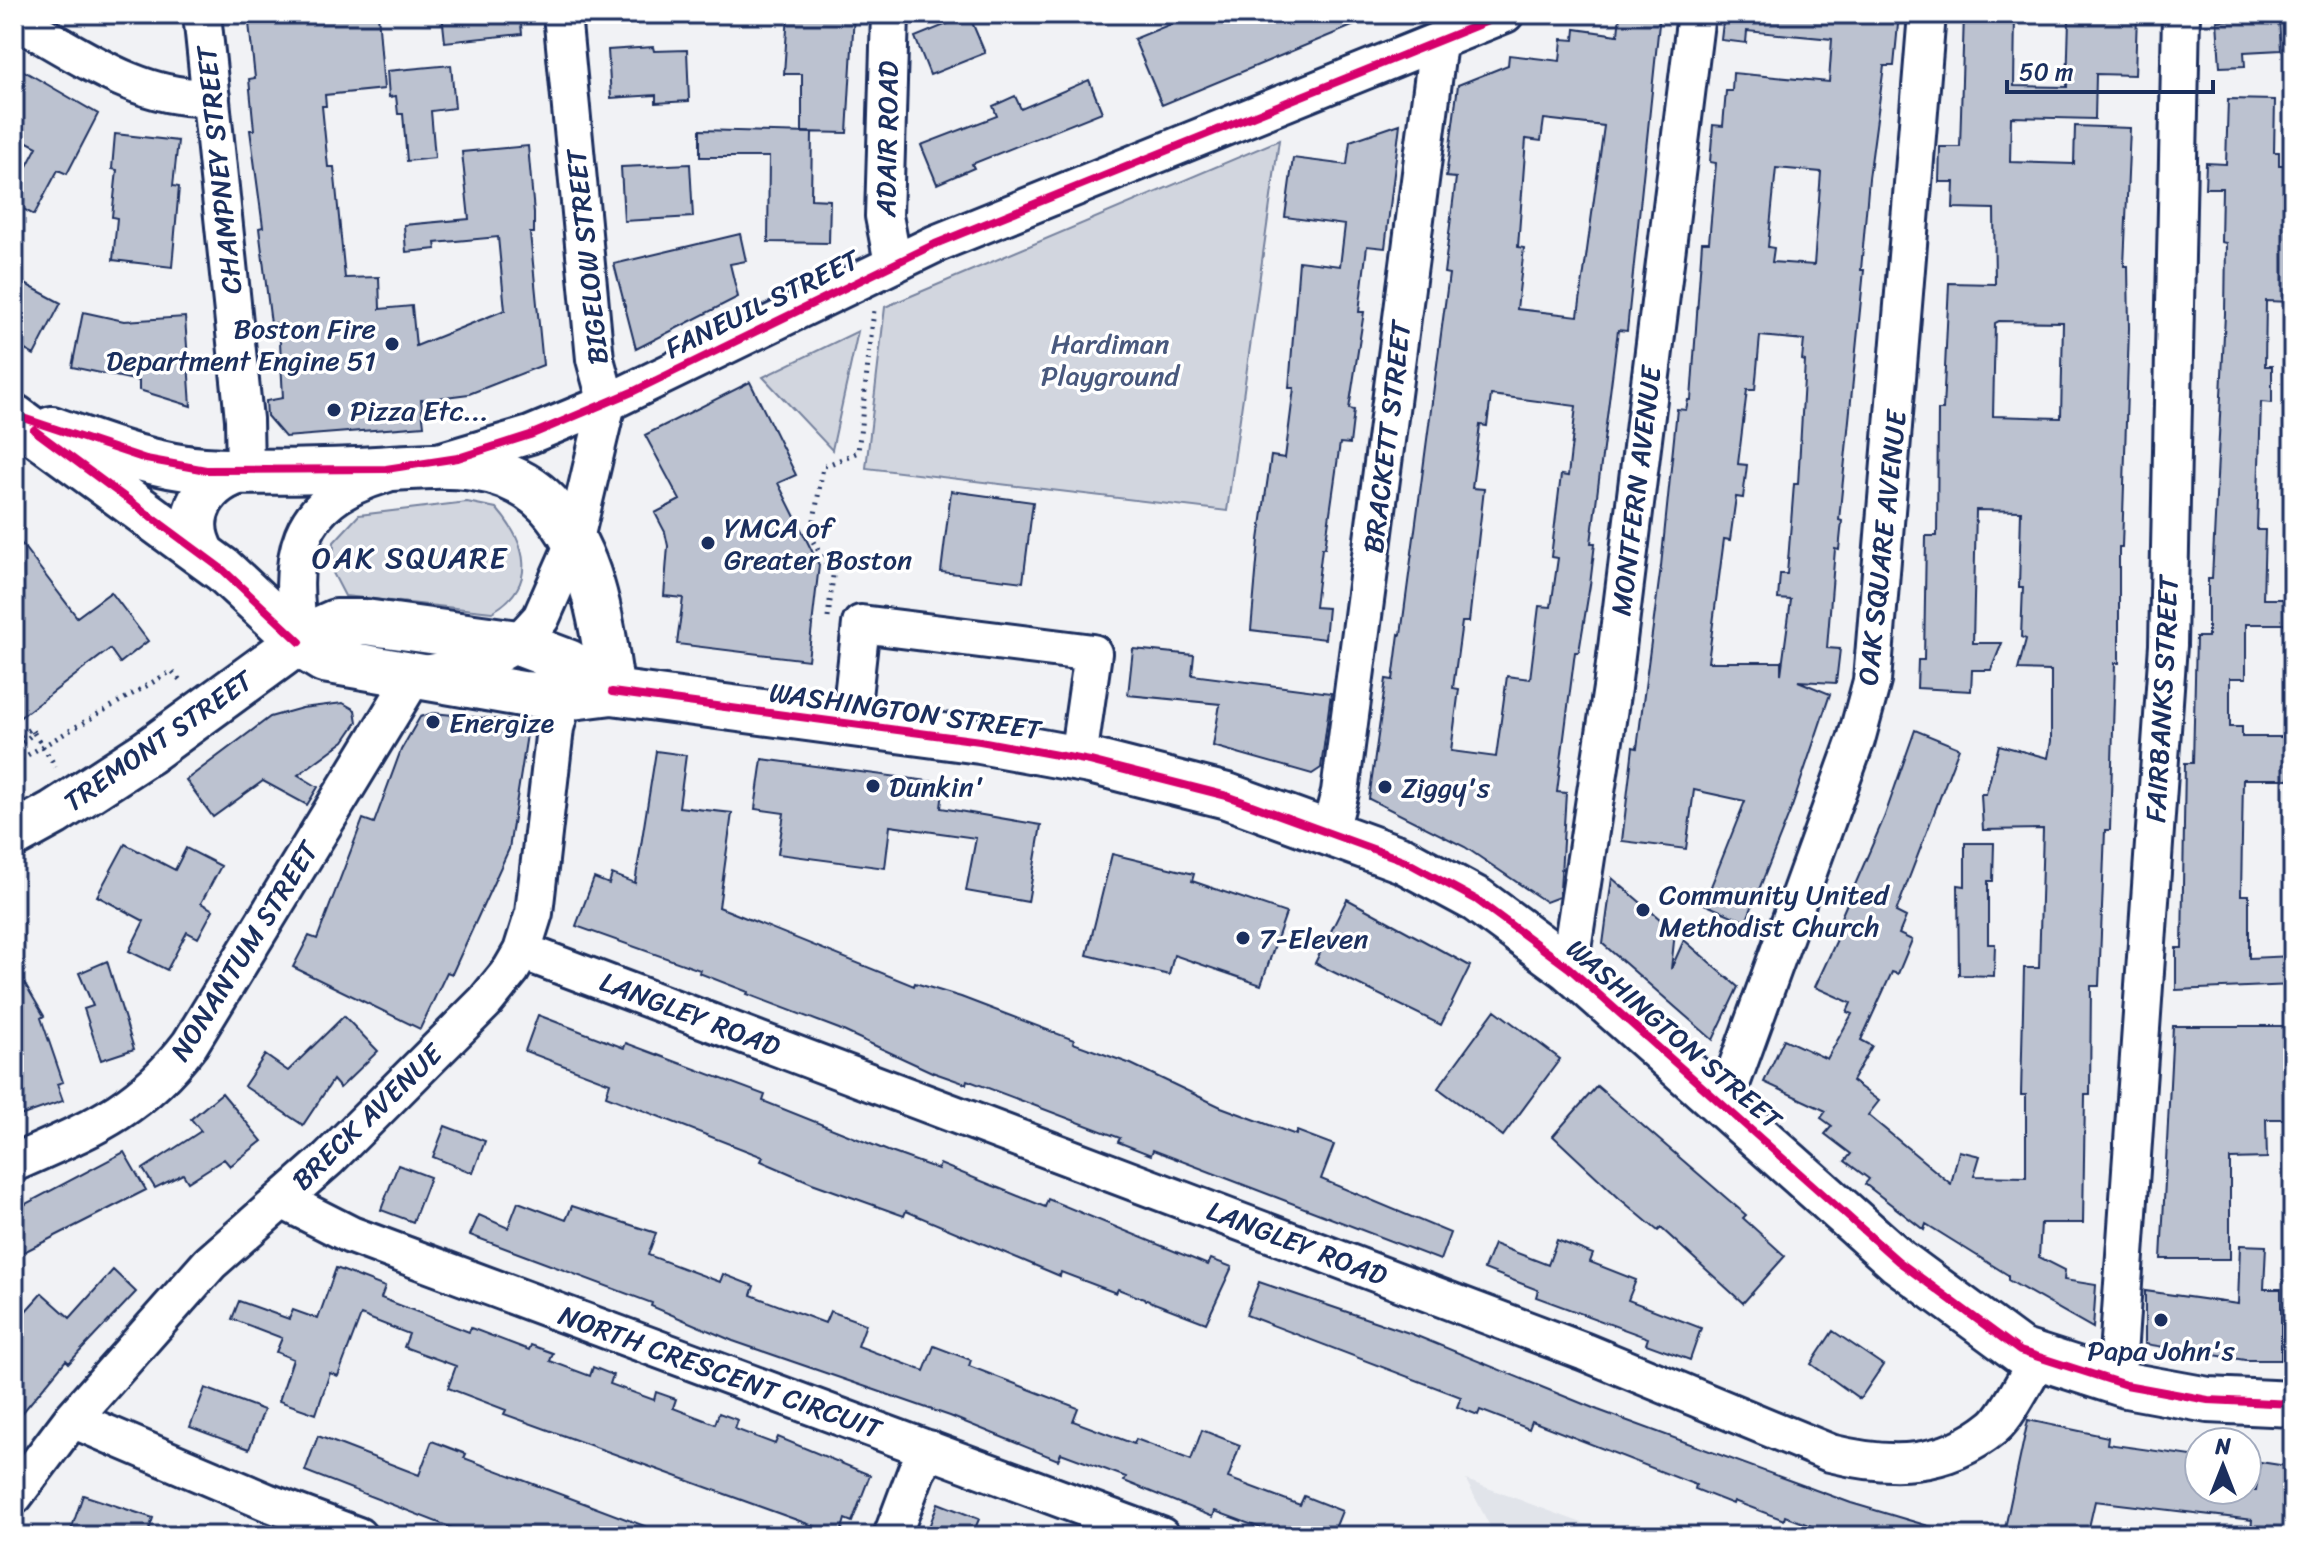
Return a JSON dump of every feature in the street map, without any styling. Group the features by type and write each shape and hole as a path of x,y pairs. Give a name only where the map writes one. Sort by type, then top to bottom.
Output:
{"main road":[{"name":"FANEUIL STREET","path":"14,416 166,464 245,470 413,467"},
{"path":"14,416 243,586 300,642 324,660 522,694 569,681"},
{"path":"413,467 463,466 504,475 547,503 574,543 597,600 612,692"},
{"path":"203,555 194,530 199,503 219,478 245,470"},
{"name":"WASHINGTON STREET","path":"300,642 323,627 350,621 518,643 569,681 612,692 1078,758 1200,788 1330,831 1437,877 1477,900 1569,968 1898,1261 2020,1351 2116,1383 2208,1400 2293,1404"},
{"name":"TREMONT STREET","path":"14,835 137,760 300,642"}],"street":[{"name":"CHAMPNEY STREET","path":"202,14 244,419 245,470"},
{"name":"BIGELOW STREET","path":"562,14 595,359 607,403 574,543"},
{"name":"ADAIR ROAD","path":"890,14 884,216 893,263"},
{"name":"FANEUIL STREET","path":"413,467 483,451 607,403 893,263 1505,14"},
{"name":"MONTFERN AVENUE","path":"1569,968 1612,688 1696,14"},
{"name":"OAK SQUARE AVENUE","path":"1723,1106 1851,754 1872,681 1927,14"},
{"name":"FAIRBANKS STREET","path":"2116,1383 2168,645 2181,14"},
{"path":"14,19 148,90 182,97 211,97"},
{"name":"BRACKETT STREET","path":"1330,831 1340,792 1438,43"},
{"path":"300,642 296,576 304,535 315,511 329,498 348,488 413,467"},
{"path":"414,676 463,670 518,643 541,618 574,543"},
{"path":"850,724 861,624 1093,653 1078,758"},
{"name":"NONANTUM STREET","path":"14,1163 108,1121 148,1093 171,1068 198,1030 414,676"},
{"name":"BRECK AVENUE","path":"14,1496 72,1419 210,1263 328,1159 485,1002 522,951 534,913 555,728 569,681"},
{"name":"LANGLEY ROAD","path":"522,951 1585,1352 1830,1453 1870,1463 1908,1464 1949,1452 1996,1425 2038,1359"},
{"name":"NORTH CRESCENT CIRCUIT","path":"282,1200 351,1235 1161,1536"},
{"path":"72,1419 267,1502 358,1536"},
{"path":"892,1536 916,1472 929,1449"}],"path":[{"path":"828,622 833,576 811,538 823,467 858,452 874,310"},
{"path":"14,763 172,671 181,681"},
{"path":"14,740 31,728 56,767"},
{"path":"14,749 34,733"}],"shaded area":[{"path":"1466,1480 1617,1536 1495,1536"}],"green space":[{"name":"Hardiman Playground","path":"1279,140 1227,511 866,468 885,307"},
{"path":"858,331 832,450 763,377"},
{"name":"OAK SQUARE","path":"467,502 496,508 507,521 521,549 522,576 517,589 507,601 492,612 345,596 333,573 334,542 359,515"}],"building":[{"path":"248,14 378,14 384,89 325,95 326,106 322,106 328,167 334,167 345,278 379,277 380,309 412,306 416,346 505,310 498,237 435,243 436,249 406,252 404,225 469,219 462,152 528,146 534,213 534,233 530,233 543,365 469,394 421,400 424,426 285,437 267,416 266,401 283,398 279,323 271,324 259,228 263,227 250,130 254,130 249,79 255,78"},
{"path":"442,14 520,14 522,34 445,42"},
{"path":"788,14 854,14 847,133 802,132 802,74 784,74"},
{"path":"1195,14 1381,14 1162,105 1134,39"},
{"path":"1620,14 1660,14 1627,331 1618,330 1591,543 1595,543 1590,585 1579,652 1575,652 1557,792 1566,793 1560,890 1559,897 1546,902 1465,847 1369,799 1386,679 1393,680 1401,635 1449,274 1444,273 1456,178 1446,177 1458,85 1508,65 1509,55 1560,61 1562,39 1574,40 1575,29 1618,35","holes":["1544,119 1604,126 1578,316 1517,309 1524,248 1518,247 1526,139 1541,141","1491,395 1576,406 1568,476 1561,475 1551,557 1558,558 1551,607 1539,606 1530,679 1507,676 1496,757 1451,751 1459,689 1453,688 1462,622 1469,622 1484,489 1472,488 1480,425 1487,426"]},
{"path":"1724,14 1899,14 1894,66 1884,66 1869,178 1861,270 1864,270 1839,520 1842,521 1839,550 1835,549 1827,648 1840,649 1836,683 1798,681 1830,694 1792,807 1746,922 1704,904 1745,801 1694,790 1686,849 1622,841 1661,566 1677,409 1686,410 1688,400 1691,400 1702,242 1709,242 1716,163 1710,162 1713,125 1723,126 1726,91 1732,91 1733,73 1829,82 1832,39 1747,31 1746,43 1721,40","holes":["1776,168 1821,172 1814,265 1772,262 1774,248 1768,247","1760,336 1804,340 1798,484 1794,484 1787,574 1780,574 1778,599 1791,600 1781,674 1781,662 1708,662 1724,539 1730,540 1736,497 1743,498 1747,465 1738,464 1747,390 1755,390"]},
{"path":"1964,14 2015,14 2014,86 2067,87 2069,19 2089,18 2089,14 2137,14 2135,75 2096,74 2095,119 2011,117 2010,162 2074,164 2075,126 2130,128 2124,266 2128,266 2129,328 2122,547 2119,547 2119,663 2115,663 2110,830 2105,830 2099,986 2091,986 2090,1095 2085,1095 2083,1223 2041,1223 2039,1257 2065,1270 2064,1280 2096,1285 2093,1328 2008,1280 2008,1275 1926,1224 1924,1230 1865,1184 1869,1179 1845,1161 1851,1154 1825,1134 1832,1126 1821,1118 1826,1111 1764,1082 1784,1039 1827,1059 1852,1014 1847,1012 1851,1003 1815,987 1840,933 1835,931 1884,818 1915,730 1959,748 1896,912 1906,917 1899,934 1912,940 1898,974 1892,972 1861,1040 1872,1046 1852,1081 1879,1101 1868,1115 1951,1184 1959,1151 1980,1156 1974,1176 2026,1177 2026,1095 2021,1095 2024,968 2039,968 2043,829 1983,830 1981,794 1986,794 1999,745 2048,758 2051,741 2051,671 2018,670 2026,639 2021,637 2023,587 2019,587 2021,511 1976,510 1973,643 2002,643 1991,670 1972,670 1971,691 1917,688 1918,660 1924,660 1926,536 1937,536 1938,410 1943,410 1949,283 1995,284 1994,209 1953,208 1954,182 1939,182 1940,147 1960,147","holes":["2063,322 2061,418 1993,416 1995,323"]},
{"path":"969,15 985,53 930,75 915,37"},
{"path":"2279,17 2281,50 2244,52 2245,66 2220,67 2217,21"},
{"path":"653,47 654,51 687,50 689,101 656,103 656,95 611,98 608,50"},
{"path":"451,65 455,108 431,111 435,158 407,161 403,114 398,114 396,96 389,97 387,71"},
{"path":"24,71 98,114 67,174 58,170 34,215 14,204 14,191 37,147 14,135 14,90"},
{"path":"1089,80 1102,112 972,164 974,168 937,184 921,145 997,116 993,106 1015,96 1021,109"},
{"path":"2228,99 2275,100 2274,152 2279,152 2279,165 2293,165 2293,302 2266,301 2265,366 2272,366 2272,403 2261,402 2257,530 2265,530 2263,599 2293,599 2293,624 2246,624 2246,678 2230,678 2230,727 2242,727 2242,737 2289,737 2289,779 2243,779 2241,895 2249,895 2249,958 2293,956 2293,985 2176,990 2176,948 2182,948 2185,763 2193,763 2196,637 2208,637 2208,579 2212,579 2225,314 2226,243 2221,242 2222,188 2205,188 2206,163 2226,164"},
{"path":"1400,124 1385,248 1367,246 1359,312 1364,312 1349,409 1354,410 1350,444 1340,443 1325,548 1322,548 1315,607 1328,608 1325,639 1251,630 1271,456 1285,458 1294,388 1289,388 1299,261 1340,266 1345,225 1285,217 1293,158 1347,165 1350,141"},
{"path":"700,130 812,133 811,199 830,200 829,243 768,242 769,157 700,157"},
{"path":"115,134 178,141 173,186 179,187 172,267 113,260 117,218 112,217 117,170 112,169"},
{"path":"690,164 693,217 624,221 621,167"},
{"path":"740,234 746,261 730,264 738,297 636,349 614,264"},
{"path":"14,278 61,303 34,355 14,344"},
{"path":"83,312 124,321 185,317 191,406 139,390 139,381 72,367"},
{"path":"750,382 796,475 778,483 819,565 808,660 677,644 683,598 664,596 668,546 655,513 680,500 645,435"},
{"path":"951,491 1033,502 1023,582 941,572"},
{"path":"14,534 77,617 111,592 148,641 120,663 110,649 14,722"},
{"path":"1133,649 1194,655 1192,675 1331,693 1321,768 1312,774 1213,746 1220,704 1128,695"},
{"path":"343,703 355,710 357,722 344,741 298,775 318,787 307,805 263,781 213,817 186,780 270,717 302,708"},
{"path":"433,713 513,721 528,728 509,849 452,974 447,972 420,1029 293,967 309,936 317,939 363,819 374,823 401,750 420,717"},
{"path":"656,751 686,755 679,807 732,813 719,907 914,986 915,983 961,997 1074,1040 1073,1043 1131,1064 1221,1107 1296,1135 1297,1131 1334,1145 1321,1179 1450,1233 1440,1260 1153,1150 1151,1155 1118,1142 1120,1138 967,1080 966,1084 932,1072 839,1029 699,973 700,970 576,926 594,878 609,884 612,874 635,883"},
{"path":"762,759 944,783 941,808 1041,825 1028,902 966,891 976,838 890,826 885,868 778,854 784,813 755,809"},
{"path":"1965,843 1994,843 1993,881 1988,881 1988,944 1995,944 1994,976 1959,975 1958,885 1965,886"},
{"path":"125,844 175,870 186,848 221,866 201,903 213,910 198,938 187,932 167,970 129,951 144,921 97,896"},
{"path":"1112,854 1194,874 1192,881 1286,913 1261,985 1174,955 1169,975 1087,955"},
{"path":"1612,878 1675,932 1671,969 1684,940 1738,987 1713,1040 1603,944"},
{"path":"1347,899 1470,966 1441,1025 1315,963"},
{"path":"107,961 134,1049 101,1060 84,1009 93,1006 79,973"},
{"path":"14,965 44,1016 41,1018 63,1082 57,1084 63,1101 14,1118"},
{"path":"1495,1010 1560,1059 1503,1136 1438,1088"},
{"path":"538,1015 624,1048 626,1043 765,1095 763,1101 888,1151 938,1169 940,1164 1045,1207 1048,1199 1208,1265 1211,1259 1232,1267 1206,1323 1118,1289 1116,1293 1061,1272 1060,1276 906,1211 904,1216 812,1183 761,1161 763,1157 606,1096 610,1083 525,1051"},
{"path":"344,1016 378,1051 340,1088 333,1080 303,1125 244,1086 265,1055 288,1071"},
{"path":"2173,1026 2293,1026 2293,1119 2266,1119 2267,1158 2230,1159 2230,1259 2161,1259"},
{"path":"1597,1086 1746,1215 1743,1218 1785,1256 1743,1303 1661,1228 1658,1231 1619,1198 1553,1136"},
{"path":"222,1093 262,1141 230,1166 224,1159 188,1182 183,1174 155,1188 143,1169 201,1131 191,1119"},
{"path":"445,1126 485,1141 473,1173 433,1157"},
{"path":"124,1152 146,1190 14,1257 14,1210"},
{"path":"398,1165 430,1177 413,1222 381,1210"},
{"path":"518,1202 566,1220 572,1206 656,1233 648,1255 720,1282 723,1274 754,1286 751,1295 825,1323 830,1311 866,1324 858,1346 924,1371 934,1346 971,1360 969,1366 1078,1408 1073,1421 1134,1444 1136,1439 1191,1460 1202,1430 1240,1445 1228,1478 1300,1505 1304,1496 1342,1511 1332,1536 1282,1536 1215,1511 1213,1517 1124,1481 1126,1477 1061,1453 1058,1460 950,1416 733,1341 651,1306 652,1303 470,1235 479,1215 508,1228"},
{"path":"1557,1240 1593,1254 1590,1262 1636,1280 1628,1300 1701,1328 1690,1360 1646,1344 1648,1338 1536,1297 1538,1290 1484,1269 1494,1244 1548,1265"},
{"path":"2240,1245 2266,1246 2264,1289 2281,1289 2281,1360 2245,1360 2145,1344 2145,1291 2238,1304"},
{"path":"336,1268 385,1287 381,1298 469,1332 471,1328 529,1350 531,1345 553,1353 550,1361 590,1376 593,1367 613,1375 610,1384 654,1400 656,1392 676,1399 673,1408 715,1424 719,1413 738,1420 735,1429 775,1444 778,1437 870,1475 852,1522 845,1519 840,1536 817,1536 819,1528 504,1414 506,1410 448,1388 456,1366 404,1347 409,1334 361,1315 338,1376 330,1373 316,1414 279,1401 293,1359 276,1352 282,1338 232,1319 239,1301 289,1319 293,1310 318,1319"},
{"path":"113,1270 136,1292 69,1363 66,1360 14,1423 14,1324 42,1293 70,1318"},
{"path":"1259,1282 1412,1334 1598,1410 1851,1503 1942,1530 1941,1536 1838,1536 1785,1516 1784,1520 1734,1501 1733,1504 1695,1489 1696,1485 1532,1421 1529,1429 1480,1410 1478,1415 1457,1407 1461,1397 1246,1315"},
{"path":"1833,1331 1883,1365 1860,1399 1811,1364"},
{"path":"205,1388 264,1410 249,1449 190,1427"},
{"path":"2028,1420 2108,1437 2107,1444 2183,1455 2183,1506 2263,1506 2263,1462 2293,1467 2290,1536 2251,1531 2252,1520 2095,1501 2087,1536 2042,1536 2005,1528"},
{"path":"318,1436 419,1475 432,1441 466,1454 464,1458 671,1536 473,1536 305,1471"},
{"path":"83,1495 153,1518 147,1536 69,1536"},
{"path":"938,1503 979,1519 972,1536 937,1536 939,1530 929,1527"}],"cycle path":[{"path":"14,415 146,459 206,470 386,469 458,458 530,435 632,392 935,244 1505,14"},
{"path":"34,430 223,570 300,642"},
{"path":"612,692 980,741 1090,761 1227,796 1403,860 1477,900 1569,968 1898,1261 2020,1351 2126,1385 2208,1400 2293,1404"}],"place":[{"name":"Boston Fire Department Engine 51","path":"392,344"},
{"name":"Pizza Etc...","path":"334,410"},
{"name":"YMCA of Greater Boston","path":"708,543"},
{"name":"Energize","path":"433,722"},
{"name":"Dunkin'","path":"873,786"},
{"name":"Ziggy's","path":"1385,787"},
{"name":"Community United Methodist Church","path":"1643,910"},
{"name":"7-Eleven","path":"1243,938"},
{"name":"Papa John's","path":"2161,1320"}],"district":[{"name":"OAK SQUARE","path":"410,558"}]}
